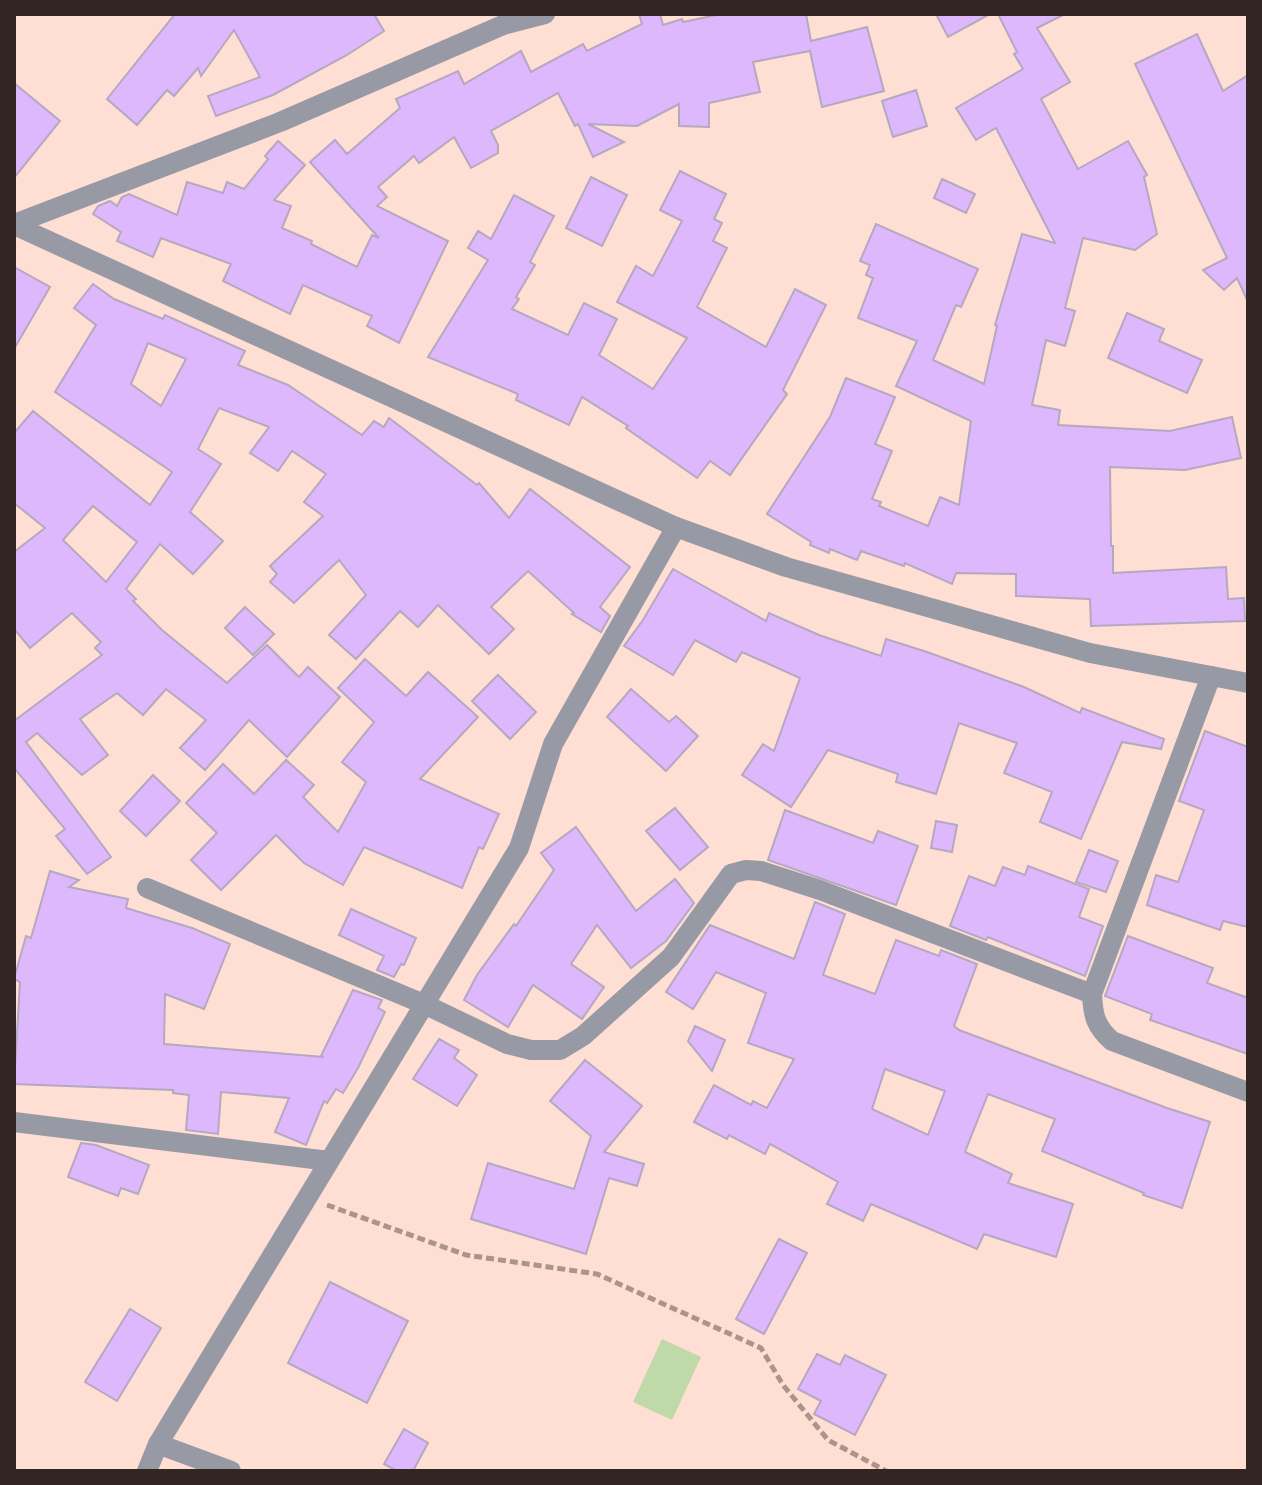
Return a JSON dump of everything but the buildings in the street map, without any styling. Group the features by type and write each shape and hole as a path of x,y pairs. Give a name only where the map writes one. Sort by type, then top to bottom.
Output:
{"street":[{"path":"14,225 280,122 500,20 545,14"},
{"path":"14,225 676,527 786,567 1090,653 1248,683"},
{"path":"147,1471 158,1444 519,848 553,744 676,527"},
{"path":"1211,676 1092,994 1093,1016 1099,1030 1112,1041 1248,1092"},
{"path":"147,888 426,1005 507,1044 531,1050 560,1050 583,1036 671,957 731,874 746,870 761,871 820,890 1092,994"},
{"path":"14,1122 329,1161"},
{"path":"158,1444 231,1471"}],"path":[{"path":"309,1199 466,1255 597,1274 761,1348 783,1385 828,1440 886,1471"}],"green space":[{"path":"662,1339 701,1357 672,1420 633,1402"}]}
